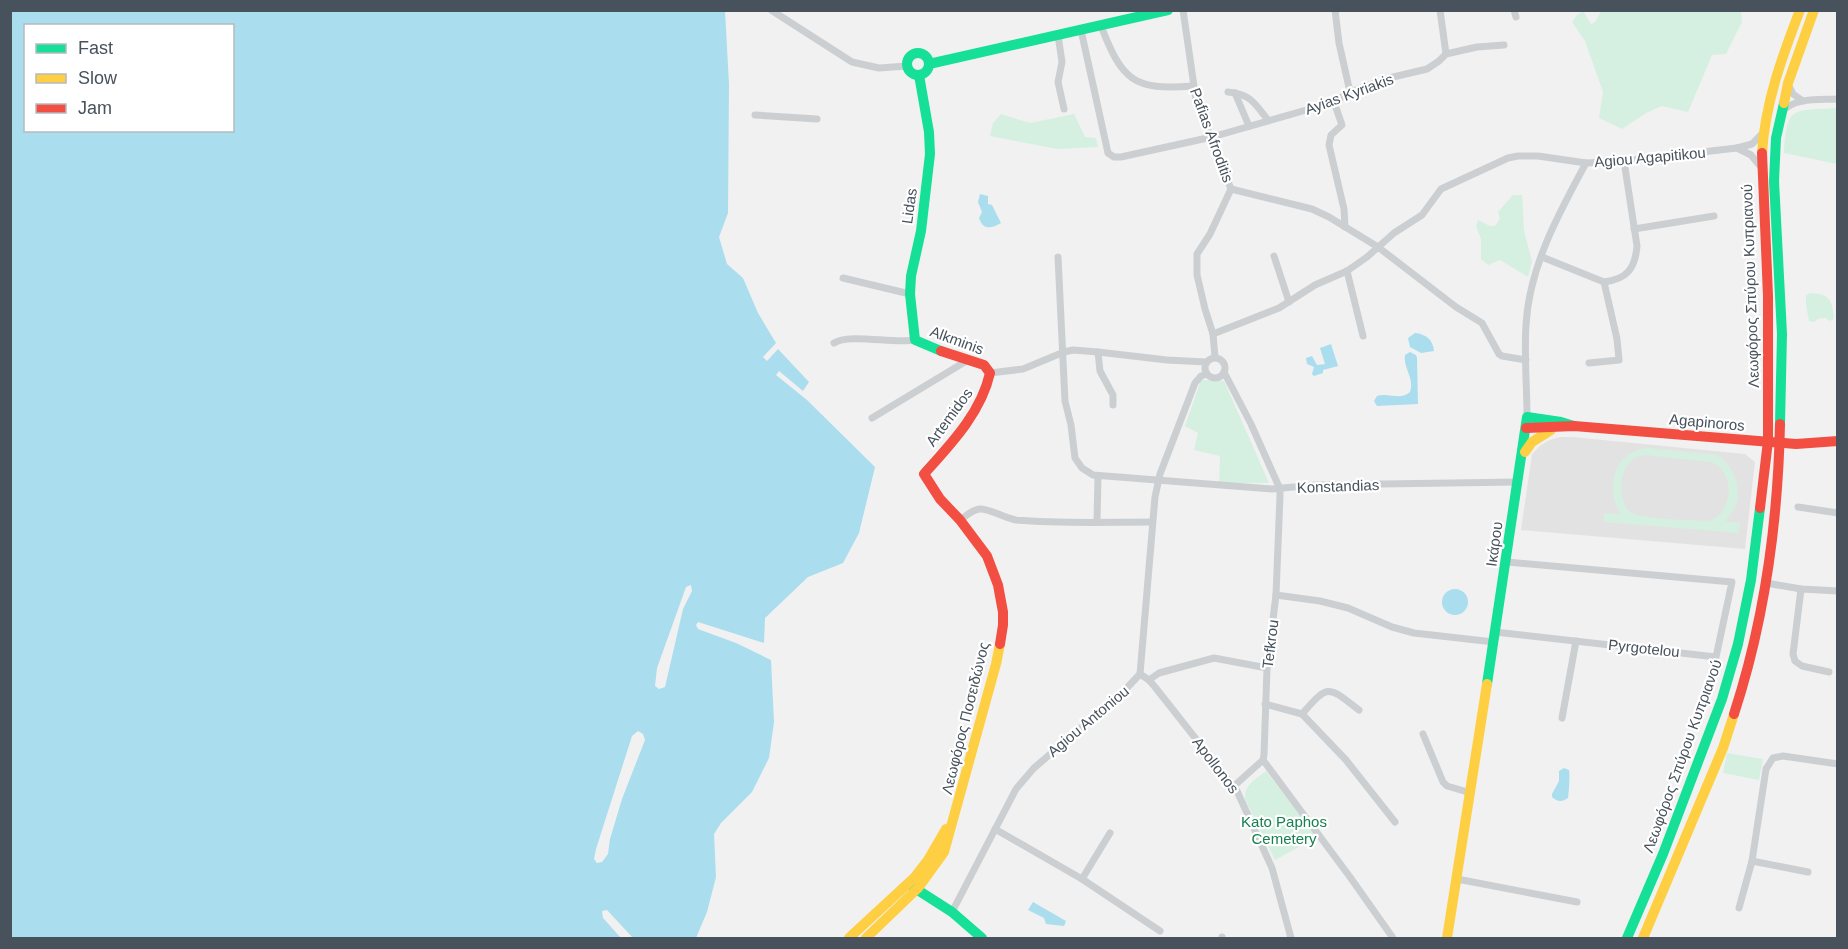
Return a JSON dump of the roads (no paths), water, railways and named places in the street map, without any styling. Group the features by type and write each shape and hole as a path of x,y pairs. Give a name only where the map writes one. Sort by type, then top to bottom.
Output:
{"main road":[{"path":"929,64 1168,10"},
{"name":"Λεωφόρος Σπύρου Κυπριανού","path":"1627,939 1663,854 1722,699 1738,644 1751,580 1768,441 1768,297 1761,166 1763,132 1779,64 1800,10"},
{"name":"Λεωφόρος Σπύρου Κυπριανού","path":"1643,939 1723,748 1747,668 1766,583 1776,502 1780,443 1782,334 1774,181 1776,138 1788,83 1814,10"},
{"path":"917,52 926,55 929,64 927,70 919,75 912,73 907,66 909,57 917,52"},
{"name":"Lidas","path":"915,340 910,294 911,276 924,212 930,154 929,132 919,75"},
{"name":"Alkminis","path":"915,340 984,366 990,373"},
{"name":"Artemidos","path":"924,474 984,398 990,373"},
{"name":"Agapinoros","path":"1527,423 1561,422 1574,426"},
{"name":"Agapinoros","path":"1527,423 1554,428 1574,426 1796,444 1838,441"},
{"name":"Ικάρου","path":"1447,939 1527,423"},
{"path":"1522,456 1532,442 1554,428"},
{"name":"Λεωφόρος Ποσειδώνος","path":"849,939 915,885 932,874 944,852 998,652 1003,612 998,585 987,556 940,498 924,474"},
{"path":"915,885 982,939"},
{"name":"Λεωφόρος Ποσειδώνος","path":"866,939 915,885"}],"street":[{"path":"771,10 852,62 879,68 907,66"},
{"name":"Pafias Afroditis","path":"1183,10 1196,100 1231,189 1210,234 1197,254 1197,274 1213,334 1215,357"},
{"path":"1335,10 1339,43 1350,92"},
{"path":"1440,10 1446,54"},
{"path":"1101,26 1123,71 1131,78 1147,85 1160,87 1193,86"},
{"name":"Ayias Kyriakis","path":"1081,30 1108,153 1114,157 1212,137 1334,102 1350,92 1389,78 1427,69 1446,54 1477,47 1504,45"},
{"path":"1059,35 1062,62 1058,82 1064,109"},
{"path":"1788,83 1793,94 1803,101"},
{"path":"1249,126 1232,92 1241,93 1252,100 1268,120"},
{"path":"1780,114 1786,107 1803,101 1838,99"},
{"path":"1334,102 1342,125 1331,135 1329,145 1344,209 1345,227"},
{"path":"755,115 817,119"},
{"name":"Agiou Agapitikou","path":"1213,334 1279,308 1314,285 1347,271 1394,233 1422,215 1441,189 1499,161 1528,156 1586,163 1624,161 1737,148 1752,144 1763,132"},
{"path":"1737,148 1752,155 1761,166"},
{"path":"1542,257 1604,282 1623,276 1633,264 1636,246 1624,161"},
{"name":"Ικάρου","path":"1527,423 1526,325 1533,283 1558,215 1586,163"},
{"path":"1231,189 1312,209 1345,227 1378,247 1456,307 1482,323 1499,354 1526,360"},
{"path":"1634,229 1714,216"},
{"path":"1274,256 1289,302"},
{"path":"1058,257 1065,401 1075,458 1082,468 1098,476 1097,522"},
{"path":"1347,271 1364,336"},
{"path":"843,278 910,294"},
{"path":"1589,363 1619,360 1617,339 1604,282"},
{"name":"Alkminis","path":"834,343 846,339 903,342 915,340"},
{"path":"1064,352 1098,352 1206,362 1215,357 1221,360 1224,363 1224,372 1251,424 1280,489"},
{"name":"Alkminis","path":"990,373 1023,369 1064,352"},
{"path":"1098,352 1100,371 1113,395 1113,405"},
{"path":"872,418 968,360"},
{"path":"1206,362 1205,367 1210,376 1217,378 1224,372"},
{"name":"Agiou Antoniou","path":"951,912 1016,789 1034,768 1124,691 1140,674 1152,522 1159,480 1195,383 1207,374"},
{"name":"Konstandias","path":"1098,476 1280,489 1315,485 1518,483"},
{"name":"Tefkrou","path":"1263,760 1267,668 1276,595 1280,489"},
{"path":"1798,507 1838,513"},
{"path":"960,520 974,510 980,509 1016,520 1152,522"},
{"name":"Pyrgotelou","path":"1276,595 1320,601 1348,608 1392,627 1414,633 1458,639 1494,637 1576,641 1716,657 1732,582 1507,562"},
{"path":"1766,583 1801,589 1838,591"},
{"path":"1801,589 1793,654 1795,661 1802,666 1829,672"},
{"path":"1562,718 1576,641"},
{"path":"1149,680 1159,674 1214,658 1267,668"},
{"name":"Apollonos","path":"1140,674 1149,680 1234,786 1250,816 1272,868 1291,939"},
{"path":"1302,714 1319,694 1329,691 1335,692 1359,710"},
{"path":"1265,704 1302,714 1346,760 1395,822"},
{"path":"1423,734 1443,782 1447,786 1471,793"},
{"path":"1739,908 1752,861 1766,769 1773,758 1783,756 1838,764"},
{"path":"1234,786 1263,760 1343,867 1393,939"},
{"path":"995,829 1082,879 1160,931"},
{"path":"1082,879 1110,832"},
{"path":"1752,861 1808,872"},
{"path":"1457,879 1577,902"}],"water":[{"path":"10,11 725,11 729,84 728,213 719,237 727,264 743,278 758,313 776,343 763,357 767,361 778,349 809,382 803,391 779,371 776,375 807,400 875,467 859,533 843,563 808,577 765,618 764,643 698,622 696,625 698,629 736,643 771,660 774,722 769,758 752,792 721,823 714,834 716,877 707,912 696,938 633,938 607,910 602,911 603,918 621,938 11,938"},
{"path":"980,194 988,196 988,204 992,205 1001,223 988,227 983,225 979,218 982,212 978,202"},
{"path":"1415,333 1428,338 1434,351 1421,353 1410,347 1408,338"},
{"path":"1331,344 1338,366 1323,370 1323,373 1314,376 1312,374 1314,367 1307,364 1306,358 1312,356 1317,365 1325,364 1320,348"},
{"path":"1410,352 1417,358 1418,404 1377,406 1374,401 1377,396 1402,396 1410,392 1411,383 1405,355"},
{"path":"1455,589 1464,593 1468,602 1464,611 1455,615 1446,611 1442,602 1446,593"},
{"path":"1564,768 1569,770 1568,798 1560,801 1552,797 1552,794 1559,781 1559,771"},
{"path":"1033,902 1066,921 1064,926 1046,924 1044,918 1028,910"}],"park label":[{"name":"Kato Paphos Cemetery","path":"1284,830"}]}
